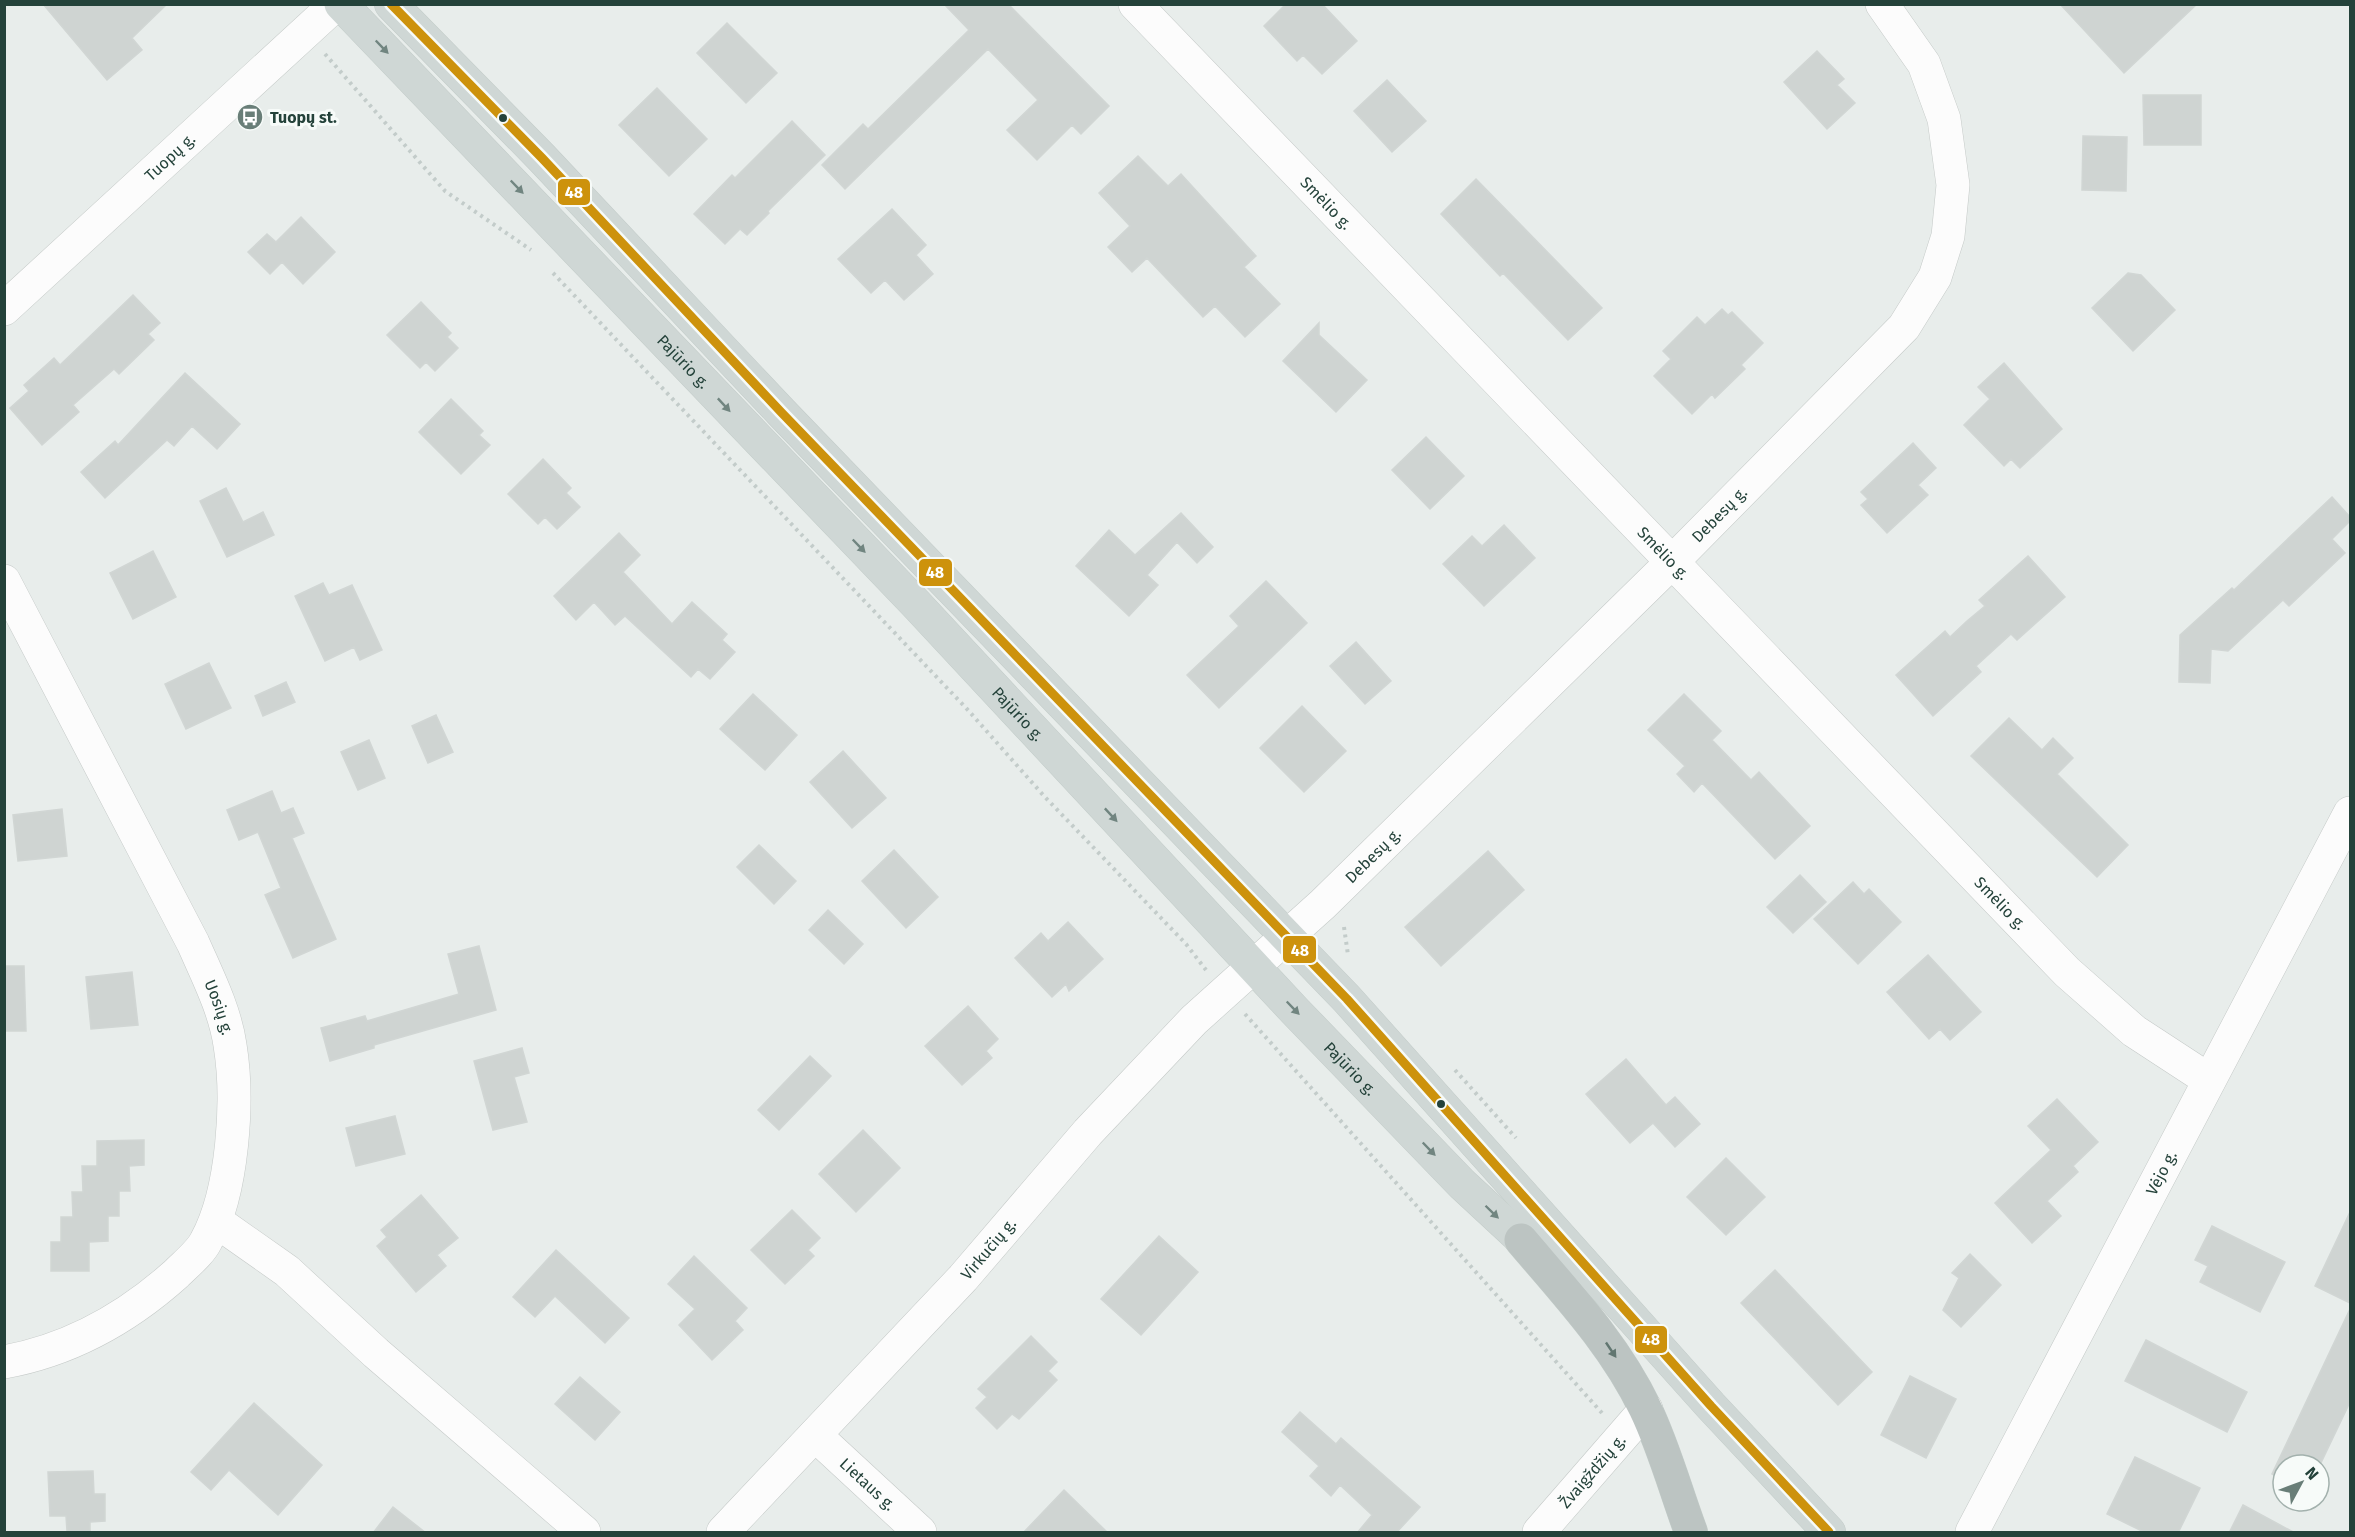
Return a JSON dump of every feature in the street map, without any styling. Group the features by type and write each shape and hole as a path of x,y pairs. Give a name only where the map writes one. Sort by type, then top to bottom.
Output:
{"highway":[{"path":"1521,1240 1593,1324 1623,1368 1646,1409 1691,1533"}],"main road":[{"name":"Pajūrio g.","path":"341,4 916,605 1253,966 1462,1184 1521,1240 1711,1406"},
{"name":"Pajūrio g.","path":"391,4 542,158 781,412 1347,999 1711,1406 1829,1533"}],"street":[{"name":"Tuopų g.","path":"4,309 336,4"},
{"name":"Smėlio g.","path":"1135,4 2067,972 2134,1031 2209,1080"},
{"name":"Debesų g.","path":"1253,966 1340,888 1673,561 1904,327 1935,278 1948,236 1953,185 1944,119 1924,64 1882,4"},
{"name":"Uosių g.","path":"4,581 193,943 230,1043 233,1072 228,1171 216,1221 205,1244 182,1268 132,1309 105,1326 66,1344 29,1357 4,1362"},
{"name":"Vėjo g.","path":"1972,1533 2350,813"},
{"name":"Virkučių g.","path":"723,1533 963,1278 1088,1132 1194,1020 1253,966"},
{"path":"216,1221 286,1271 376,1353 584,1533"},
{"name":"Žvaigždžių g.","path":"1539,1533 1646,1409"},
{"name":"Lietaus g.","path":"815,1435 921,1533"}],"path":[{"path":"307,33 445,191 534,254"},
{"path":"547,267 967,709 1044,796 1186,944 1209,974"},
{"path":"1350,920 1344,926 1345,946 1350,960"},
{"path":"1241,1011 1622,1436"}],"building":[{"path":"43,4 167,4 132,38 142,50 107,80"},
{"path":"944,4 1008,4 1109,106 1081,134 1072,125 1037,160 1007,130 1038,100 988,49 845,189 822,165 863,124 868,129 969,30"},
{"path":"1286,4 1322,4 1357,41 1322,74 1303,55 1297,61 1264,26"},
{"path":"2060,4 2197,4 2124,73"},
{"path":"727,23 777,73 746,103 697,53"},
{"path":"1817,51 1844,79 1837,85 1855,103 1827,129 1784,82"},
{"path":"1387,80 1426,121 1392,152 1354,111"},
{"path":"657,88 707,139 669,176 619,125"},
{"path":"2143,95 2201,95 2201,145 2144,145"},
{"path":"792,121 825,155 747,235 740,229 725,244 694,214 732,175 735,178"},
{"path":"2083,136 2127,137 2126,191 2082,190"},
{"path":"1138,156 1168,186 1181,174 1256,256 1244,267 1280,304 1245,337 1215,306 1203,317 1147,258 1132,272 1108,247 1130,226 1099,193"},
{"path":"1476,179 1602,308 1568,340 1503,273 1500,276 1441,214"},
{"path":"892,209 926,245 916,255 933,274 904,300 885,280 871,293 838,259"},
{"path":"301,217 335,252 303,284 282,262 270,274 248,252 267,234 276,242"},
{"path":"2128,273 2141,275 2175,310 2133,351 2092,308"},
{"path":"133,295 160,323 148,334 154,340 119,374 114,369 73,405 79,412 42,445 10,408 29,391 24,385 54,358 60,365"},
{"path":"421,302 451,333 447,337 458,348 435,371 426,362 420,368 387,335"},
{"path":"1722,309 1728,315 1732,312 1763,343 1741,365 1745,369 1715,398 1712,394 1692,414 1654,376 1671,359 1663,351 1697,317 1705,325"},
{"path":"1319,323 1319,335 1367,380 1336,412 1283,361"},
{"path":"2004,363 2062,429 2020,468 2011,459 2004,466 1964,425 1990,399 1978,387"},
{"path":"185,373 240,424 217,449 192,426 174,446 167,440 105,498 81,472 115,441 118,445"},
{"path":"451,399 483,431 479,435 490,445 461,474 419,432"},
{"path":"1426,437 1464,476 1430,509 1392,470"},
{"path":"1913,443 1936,468 1918,485 1928,495 1887,533 1861,505 1868,499 1861,492"},
{"path":"543,459 571,488 566,493 580,507 557,529 545,517 538,524 508,494"},
{"path":"226,488 243,522 263,512 274,535 227,557 200,501"},
{"path":"2332,497 2350,517 2350,521 2332,539 2345,553 2289,606 2283,600 2228,651 2211,649 2210,683 2179,682 2180,635 2232,588 2234,590"},
{"path":"1181,513 1213,547 1197,563 1177,542 1147,575 1158,585 1129,616 1076,566 1109,530 1135,555"},
{"path":"1504,525 1535,558 1484,606 1443,564 1472,536 1482,546"},
{"path":"619,533 640,555 623,572 672,624 692,602 727,634 722,640 735,652 710,679 698,669 691,677 625,616 615,625 594,602 576,620 554,596"},
{"path":"153,551 176,597 133,619 110,573"},
{"path":"2028,556 2065,597 2017,640 2011,634 1976,666 1981,672 1933,716 1896,675 1945,631 1950,637 1985,606 1979,600"},
{"path":"1266,581 1307,623 1219,708 1187,675 1239,626 1230,616"},
{"path":"323,583 329,595 352,585 382,650 360,660 354,647 325,661 295,596"},
{"path":"1356,642 1391,681 1365,704 1330,666"},
{"path":"209,663 231,708 186,729 165,684"},
{"path":"286,682 295,702 263,716 255,696"},
{"path":"753,694 797,735 765,770 720,729"},
{"path":"1684,694 1721,731 1712,740 1751,780 1759,772 1810,826 1775,859 1702,783 1694,792 1677,774 1685,766 1648,730"},
{"path":"1302,706 1346,751 1304,792 1260,748"},
{"path":"436,715 453,752 428,763 412,726"},
{"path":"2009,718 2042,750 2053,738 2073,758 2057,774 2128,845 2097,877 1971,756"},
{"path":"369,740 385,778 358,790 341,752"},
{"path":"843,751 886,798 852,828 810,782"},
{"path":"272,791 281,813 293,808 304,833 292,838 336,939 293,958 265,895 281,888 258,832 239,840 227,810"},
{"path":"62,809 67,856 18,861 13,815"},
{"path":"759,845 796,881 774,904 737,867"},
{"path":"894,850 938,897 906,928 862,881"},
{"path":"1488,851 1524,890 1441,966 1405,927"},
{"path":"1800,875 1826,902 1793,933 1767,907"},
{"path":"1853,882 1864,894 1869,889 1901,922 1858,964 1814,919"},
{"path":"828,910 863,944 844,964 809,930"},
{"path":"1068,922 1103,959 1069,991 1066,984 1052,997 1015,958 1041,933 1048,941"},
{"path":"479,946 496,1010 374,1045 374,1048 330,1061 321,1028 365,1016 367,1021 459,994 448,954"},
{"path":"1928,955 1981,1012 1950,1040 1940,1029 1929,1039 1887,992"},
{"path":"4,966 24,966 26,1031 4,1031"},
{"path":"132,972 138,1025 91,1029 86,977"},
{"path":"968,1006 998,1039 986,1051 992,1058 962,1085 925,1046"},
{"path":"522,1048 529,1073 514,1077 527,1122 493,1130 474,1061"},
{"path":"810,1056 831,1076 779,1130 758,1110"},
{"path":"1626,1059 1666,1105 1675,1097 1700,1124 1675,1147 1653,1123 1630,1143 1586,1094"},
{"path":"2057,1099 2098,1142 2073,1166 2078,1172 2047,1201 2061,1216 2032,1243 1995,1203 2051,1150 2028,1126"},
{"path":"395,1116 405,1154 356,1166 346,1128"},
{"path":"863,1130 900,1168 856,1212 819,1174"},
{"path":"144,1140 144,1165 129,1166 130,1191 119,1191 119,1216 108,1216 108,1241 89,1242 89,1271 51,1271 51,1242 61,1242 61,1217 73,1217 72,1192 83,1192 82,1166 97,1166 97,1141"},
{"path":"1726,1158 1765,1197 1726,1235 1687,1197"},
{"path":"421,1195 458,1238 437,1255 446,1266 416,1292 377,1246 387,1237 381,1230"},
{"path":"792,1210 820,1238 808,1250 814,1256 785,1284 751,1250"},
{"path":"2350,1212 2350,1303 2315,1286"},
{"path":"2212,1226 2285,1262 2260,1312 2200,1282 2208,1266 2195,1260"},
{"path":"1159,1236 1198,1272 1141,1335 1101,1299"},
{"path":"556,1250 629,1318 605,1343 555,1296 535,1317 513,1297"},
{"path":"1970,1254 2001,1285 1961,1327 1943,1310 1959,1278 1952,1273"},
{"path":"694,1256 747,1308 735,1321 743,1330 712,1360 679,1325 695,1309 668,1284"},
{"path":"1775,1270 1872,1372 1838,1405 1741,1303"},
{"path":"2350,1309 2350,1402 2326,1453 2282,1453"},
{"path":"1031,1336 1057,1362 1048,1371 1057,1380 1019,1419 1012,1414 997,1429 976,1408 987,1397 978,1389"},
{"path":"2146,1340 2247,1392 2227,1432 2125,1381"},
{"path":"1910,1376 1956,1399 1926,1458 1881,1435"},
{"path":"580,1377 620,1412 595,1440 555,1404"},
{"path":"254,1403 322,1465 278,1515 229,1470 211,1490 191,1472"},
{"path":"1300,1412 1336,1444 1341,1438 1420,1507 1396,1533 1357,1533 1372,1515 1340,1485 1331,1496 1310,1476 1319,1466 1282,1432"},
{"path":"2135,1457 2200,1488 2178,1533 2146,1533 2107,1514"},
{"path":"93,1471 94,1494 105,1494 105,1521 90,1522 90,1531 67,1531 66,1516 50,1516 48,1472"},
{"path":"1064,1490 1108,1533 1023,1533"},
{"path":"2243,1505 2295,1533 2229,1533"},
{"path":"393,1507 426,1533 373,1533"}],"transit line":[{"name":"48","path":"391,4 542,158 781,412 1347,999 1711,1406 1829,1532"}],"place":[{"name":"Tuopų st.","path":"250,117"}]}
